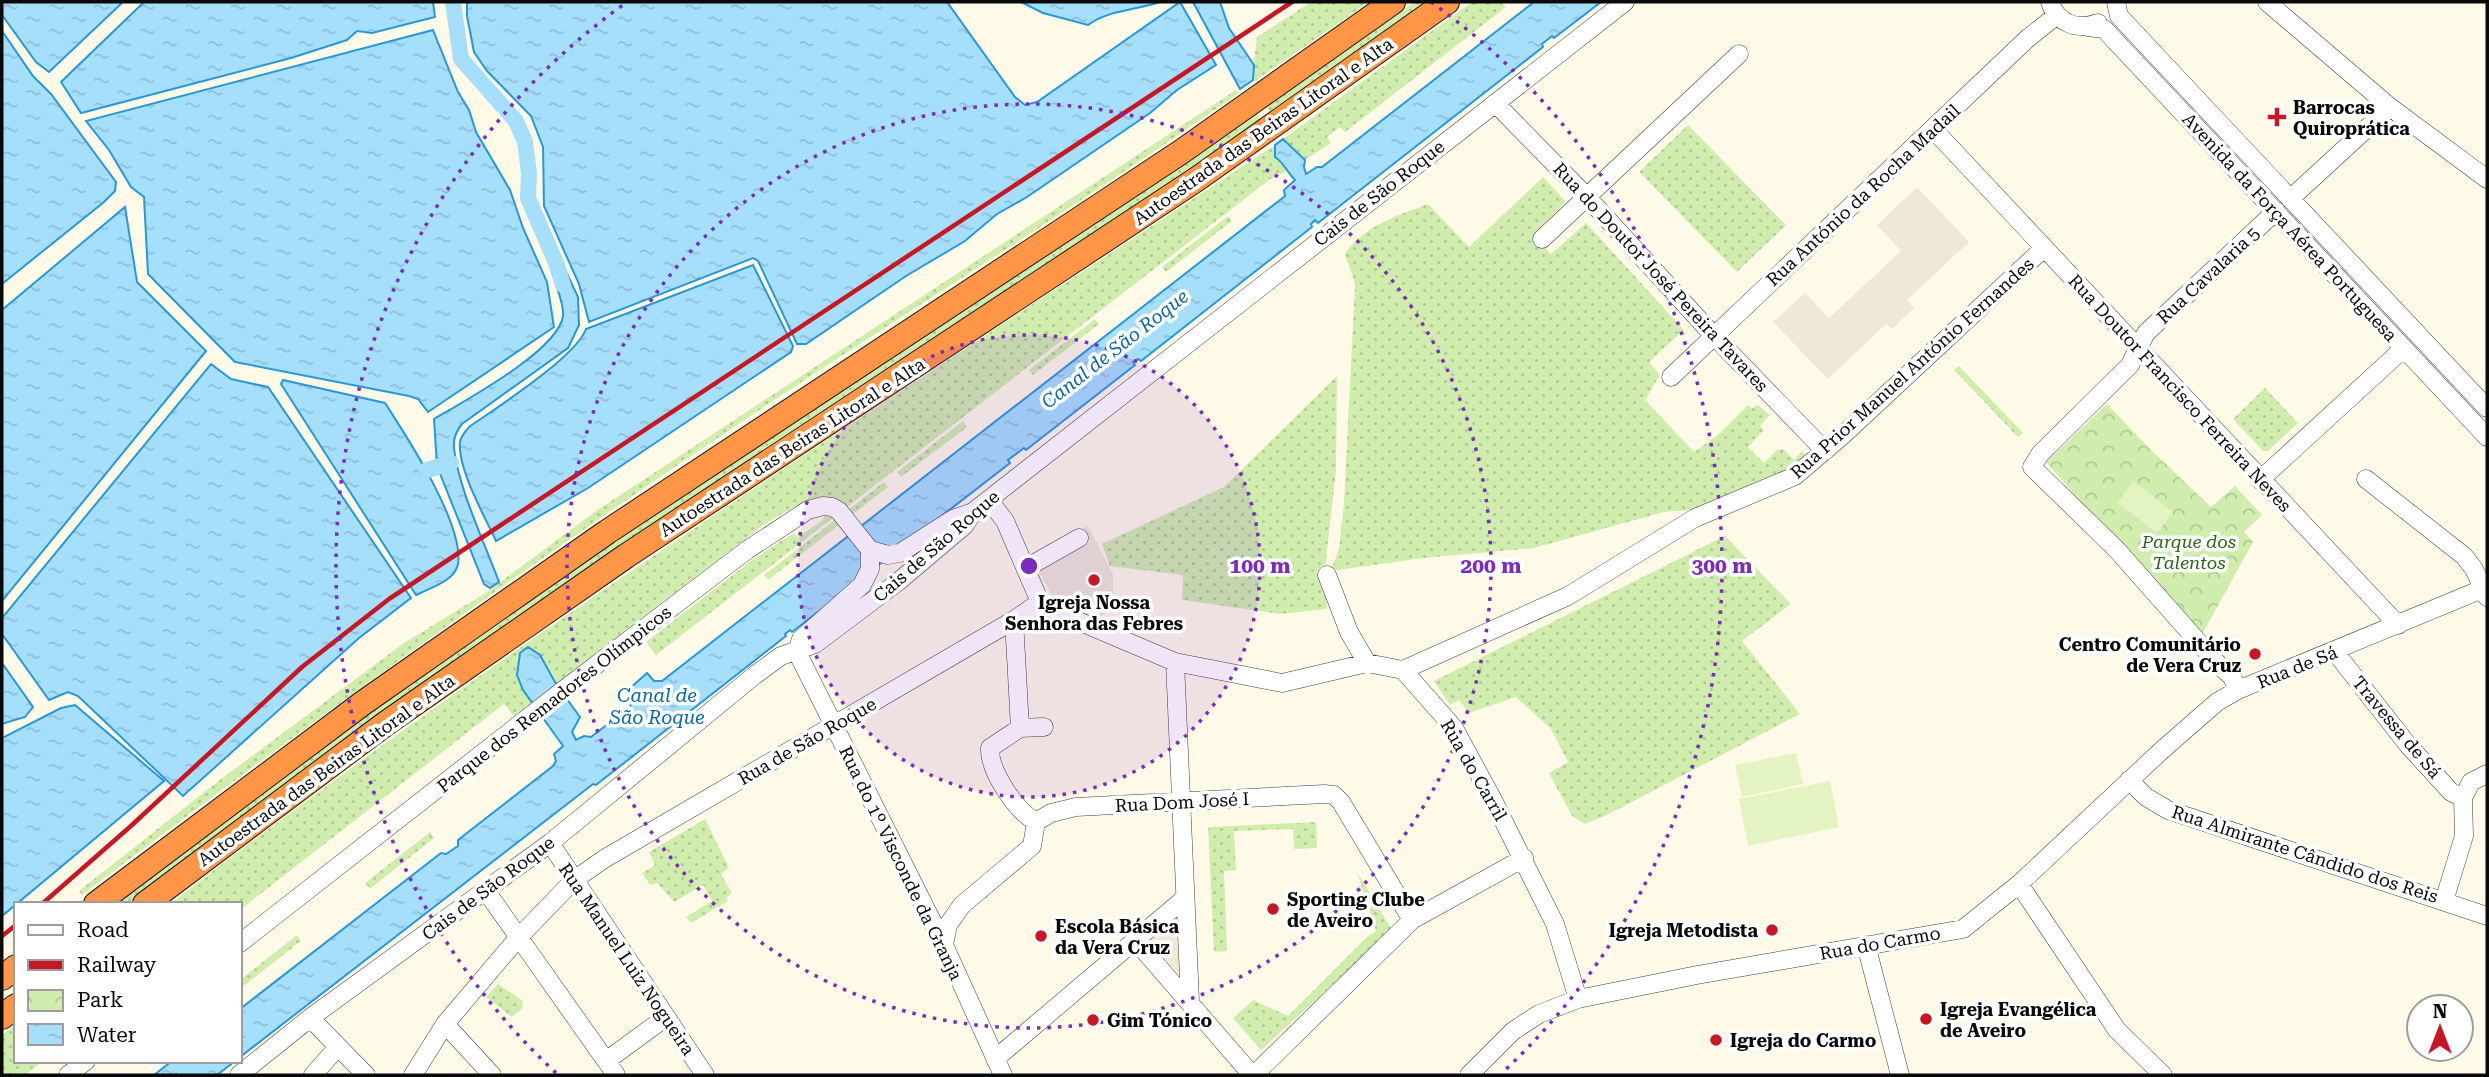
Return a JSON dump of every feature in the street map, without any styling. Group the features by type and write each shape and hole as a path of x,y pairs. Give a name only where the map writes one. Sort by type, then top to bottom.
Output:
{"highway":[{"name":"Autoestrada das Beiras Litoral e Alta","path":"99,902 363,703 607,532 1181,152 1393,2"},
{"name":"Autoestrada das Beiras Litoral e Alta","path":"148,902 385,724 626,556 1197,179 1447,2"}],"street":[{"name":"Cais de São Roque","path":"239,1075 310,1018 550,843 754,675 781,656 815,644 899,581 964,526 974,511 1625,2"},
{"path":"2088,27 2106,18 2115,2"},
{"name":"Avenida da Força Aérea Portuguesa","path":"2115,2 2119,16 2283,205 2403,349 2487,437"},
{"path":"2267,2 2390,107 2487,178"},
{"name":"Avenida da Força Aérea Portuguesa","path":"2053,8 2066,22 2076,26 2104,29 2483,404"},
{"name":"Rua António da Rocha Madail","path":"1671,377 2027,39 2053,8"},
{"path":"1542,239 1739,54"},
{"name":"Rua do Doutor José Pereira Tavares","path":"1495,103 1825,450"},
{"name":"Rua Cavalaria 5","path":"2238,690 2232,677 2118,550 2032,467 2040,454 2130,365 2146,333 2390,107"},
{"name":"Rua Doutor Francisco Ferreira Neves","path":"1933,129 2398,625"},
{"name":"Rua Prior Manuel António Fernandes","path":"1404,670 1568,596 1695,518 1796,476 2044,248"},
{"path":"2260,480 2403,349"},
{"path":"2437,385 2445,386 2452,380 2453,372"},
{"path":"2463,412 2465,403 2470,399 2483,404"},
{"path":"2365,479 2464,556 2486,591"},
{"path":"989,500 1004,520 1041,602 1071,618 1175,662 1282,683 1367,663 1404,670"},
{"name":"Parque dos Remadores Olímpicos","path":"242,941 562,691 747,550 808,509 832,507 870,550"},
{"path":"797,652 801,639 862,585 870,569 870,550 888,555 900,553 953,519 974,511"},
{"path":"1026,569 1079,538"},
{"path":"1327,575 1349,632 1367,663"},
{"name":"Rua de Sá","path":"2129,780 2217,702 2238,690 2486,591"},
{"name":"Rua de São Roque","path":"412,1075 445,1024 518,938 574,880 604,859 1041,602"},
{"path":"1014,620 1020,728"},
{"name":"Rua do 1º Visconde da Granja","path":"797,652 944,946 1003,1075"},
{"name":"Travessa de Sá","path":"2335,652 2407,745 2451,792 2463,798"},
{"path":"1175,662 1190,1001"},
{"name":"Rua do Carril","path":"1404,670 1454,727 1524,858 1555,924 1578,999"},
{"path":"944,946 947,925 962,905 1031,846 1036,822 1016,807 989,758 989,748 1020,728 1044,727"},
{"path":"2444,901 2464,836 2463,798 2471,782 2487,774"},
{"name":"Rua do Carmo","path":"1469,1075 1513,1031 1539,1014 1578,999 1963,929 2019,884 2129,780"},
{"name":"Rua Almirante Cândido dos Reis","path":"2129,780 2146,797 2168,809 2487,916"},
{"name":"Rua Dom José I","path":"1036,822 1051,813 1076,807 1334,795 1341,802 1412,920"},
{"name":"Rua Manuel Luiz Nogueira","path":"550,843 705,1075"},
{"path":"1135,940 1253,1075 1412,920 1524,858"},
{"path":"2019,884 2117,1030 2163,1075"},
{"path":"486,891 611,1068 666,1017"},
{"path":"995,1059 1185,898"},
{"path":"1866,945 1900,1075"},
{"path":"310,1018 366,1075"},
{"path":"445,1024 492,1075"},
{"path":"313,1075 337,1048"},
{"path":"68,1075 83,1063"}],"green space":[{"path":"1311,2 1369,2 1255,81 1252,77 1257,37"},
{"path":"1414,2 1428,2 1270,114 1267,106"},
{"path":"1472,2 1501,2 1506,7 1345,132 1340,127 1327,137 1331,143 1305,160 1283,139"},
{"path":"1236,90 1239,93 1178,135 749,417 579,533 329,711 82,895 79,891 217,782 404,643 487,592 596,511"},
{"path":"1257,113 1261,121 666,515 394,706 130,902 116,902 375,708 575,566"},
{"path":"1688,125 1786,225 1737,272 1639,172"},
{"path":"1275,145 1275,157 1282,162 1286,172 1273,177 656,655 646,642 755,558 794,533 798,537 822,521 829,506 825,498 797,506 767,523 556,684 540,655 527,648 520,653 517,675 531,703 514,716 504,704 242,908 242,902 173,902 440,704 577,608 855,421"},
{"path":"1543,177 1566,202 1533,234 1551,254 1586,223 1684,330 1649,362 1660,375 1645,400 1694,452 1718,435 1748,405 1752,408 1758,405 1770,415 1760,426 1764,430 1748,447 1764,463 1777,450 1783,449 1794,460 1802,451 1808,456 1796,466 1691,510 1664,512 1534,548 1423,558 1331,571 1339,548 1344,503 1355,284 1345,254 1371,229 1393,217 1428,204 1469,247"},
{"path":"1228,216 1232,221 1166,272 1162,267"},
{"path":"1095,319 1099,324 1033,375 1029,370"},
{"path":"1959,366 2023,433 2018,437 1954,370"},
{"path":"1337,376 1336,471 1324,577 1327,609 1280,614 1182,600 1183,575 1110,566 1102,544 1224,487"},
{"path":"2265,388 2298,423 2268,451 2263,451 2233,419"},
{"name":"Parque dos Talentos","path":"2107,404 2211,507 2235,486 2262,515 2244,532 2253,542 2200,638 2046,462"},
{"path":"963,421 967,427 901,477 897,472"},
{"path":"2133,481 2173,512 2157,533 2117,502"},
{"path":"884,482 888,487 768,580 764,575"},
{"path":"1725,536 1791,604 1742,641 1800,714 1605,816 1585,824 1572,816 1549,773 1568,762 1551,729 1516,697 1469,713 1459,700 1450,705 1434,681"},
{"path":"1796,753 1803,784 1742,797 1735,765"},
{"path":"1830,781 1839,827 1748,846 1739,799"},
{"path":"705,819 729,868 721,874 732,893 726,898 728,901 691,923 686,917 712,901 703,885 674,902 657,883 650,885 642,873 655,865 649,852"},
{"path":"1316,822 1317,848 1294,849 1293,829 1234,831 1236,870 1224,871 1227,951 1214,952 1208,827"},
{"path":"430,832 434,838 370,889 365,883"},
{"path":"1357,872 1392,930 1261,1050 1233,1018 1253,1000 1288,1016 1376,931"},
{"path":"297,935 301,941 242,987 242,978"},
{"path":"498,984 523,1001 522,1009 512,1017 486,997"},
{"path":"14,1026 14,1063 40,1063 25,1075 2,1075 2,1035"}],"shaded area":[{"path":"1917,187 1969,242 1907,300 1914,308 1911,311 1892,329 1886,324 1828,379 1773,322 1805,293 1829,318 1901,251 1877,225"},
{"path":"1088,526 1113,574 1113,597 1100,619 1056,603 1031,557"},
{"path":"1178,916 1179,974 1148,940"}],"water":[{"path":"2,2 123,2 49,72 36,62 2,15"},
{"path":"144,2 433,2 435,17 372,33 357,31 347,40 291,58 81,113 61,82"},
{"path":"467,2 947,2 1015,97 1025,105 1037,102 1180,2 1216,65 1027,197 997,214 965,241 906,276 806,344 797,344 758,261 753,258 589,322 579,284 544,206 543,147 531,116 487,71 474,52"},
{"path":"1021,2 1160,2 1114,13 1088,25 1043,13"},
{"path":"1193,2 1220,2 1229,28 1254,65 1253,80 1240,89"},
{"name":"Canal de São Roque","path":"1534,2 1601,2 1554,38 1552,36 1542,44 1543,47 1318,223 1315,220 1311,224 1312,227 1141,361 1138,359 1133,362 1135,365 1026,450 1024,448 1008,460 1010,463 792,632 790,630 786,636 596,785 593,784 242,1055 242,1007 441,853 446,854 458,846 458,840 553,766 556,761 554,754 563,746 523,690 517,675 520,653 528,647 540,655 556,684 580,717 572,732 576,740 584,736 591,737 630,707 632,701 628,690 647,673 654,681 662,681 1285,196 1284,190 1295,180 1275,157 1275,145 1283,139 1305,160 1306,174 1322,167"},
{"path":"433,30 476,132 510,190 523,228 547,282 554,327 428,412 418,399 409,396 235,362 148,274 144,197 131,187 109,150 86,121"},
{"path":"2,31 33,76 51,94 116,182 115,191 104,202 2,284"},
{"path":"125,207 137,282 206,351 2,601 2,310"},
{"path":"562,263 578,297 579,325 568,348 462,424 455,438 454,448 461,480 499,582 490,588 484,584 437,466 434,419 508,374 545,344 557,330 563,312 551,269"},
{"path":"753,265 793,346 791,352 588,488 496,541 473,492 460,453 462,436 469,427 552,367 579,340 586,329"},
{"path":"211,364 231,379 268,387 411,598 359,638 183,796 78,696 68,692 49,700 2,634 2,618"},
{"path":"283,380 385,403 432,481 452,527 458,564 452,575 435,587 416,595 281,384"},
{"path":"2,663 33,707 25,717 2,724"},
{"path":"75,705 164,781 19,902 14,902 14,906 2,916 2,738 61,708"},
{"path":"169,1063 232,1063 217,1075 154,1075"}],"waterway":[{"path":"453,2 461,59 516,121 525,142 529,173 528,198 563,285"},
{"path":"427,470 451,463"}],"railway":[{"path":"44,902 132,825 302,667 389,599 1292,2"},
{"path":"2,936 14,927"}],"place":[{"name":"Barrocas Quiroprática","path":"2277,117"},
{"name":"Igreja Nossa Senhora das Febres","path":"1094,580"},
{"name":"Centro Comunitário de Vera Cruz","path":"2255,654"},
{"name":"Sporting Clube de Aveiro","path":"1273,909"},
{"name":"Igreja Metodista","path":"1772,930"},
{"name":"Escola Básica da Vera Cruz","path":"1041,936"},
{"name":"Igreja Evangélica de Aveiro","path":"1926,1019"},
{"name":"Gim Tónico","path":"1093,1020"},
{"name":"Igreja do Carmo","path":"1716,1040"}]}
